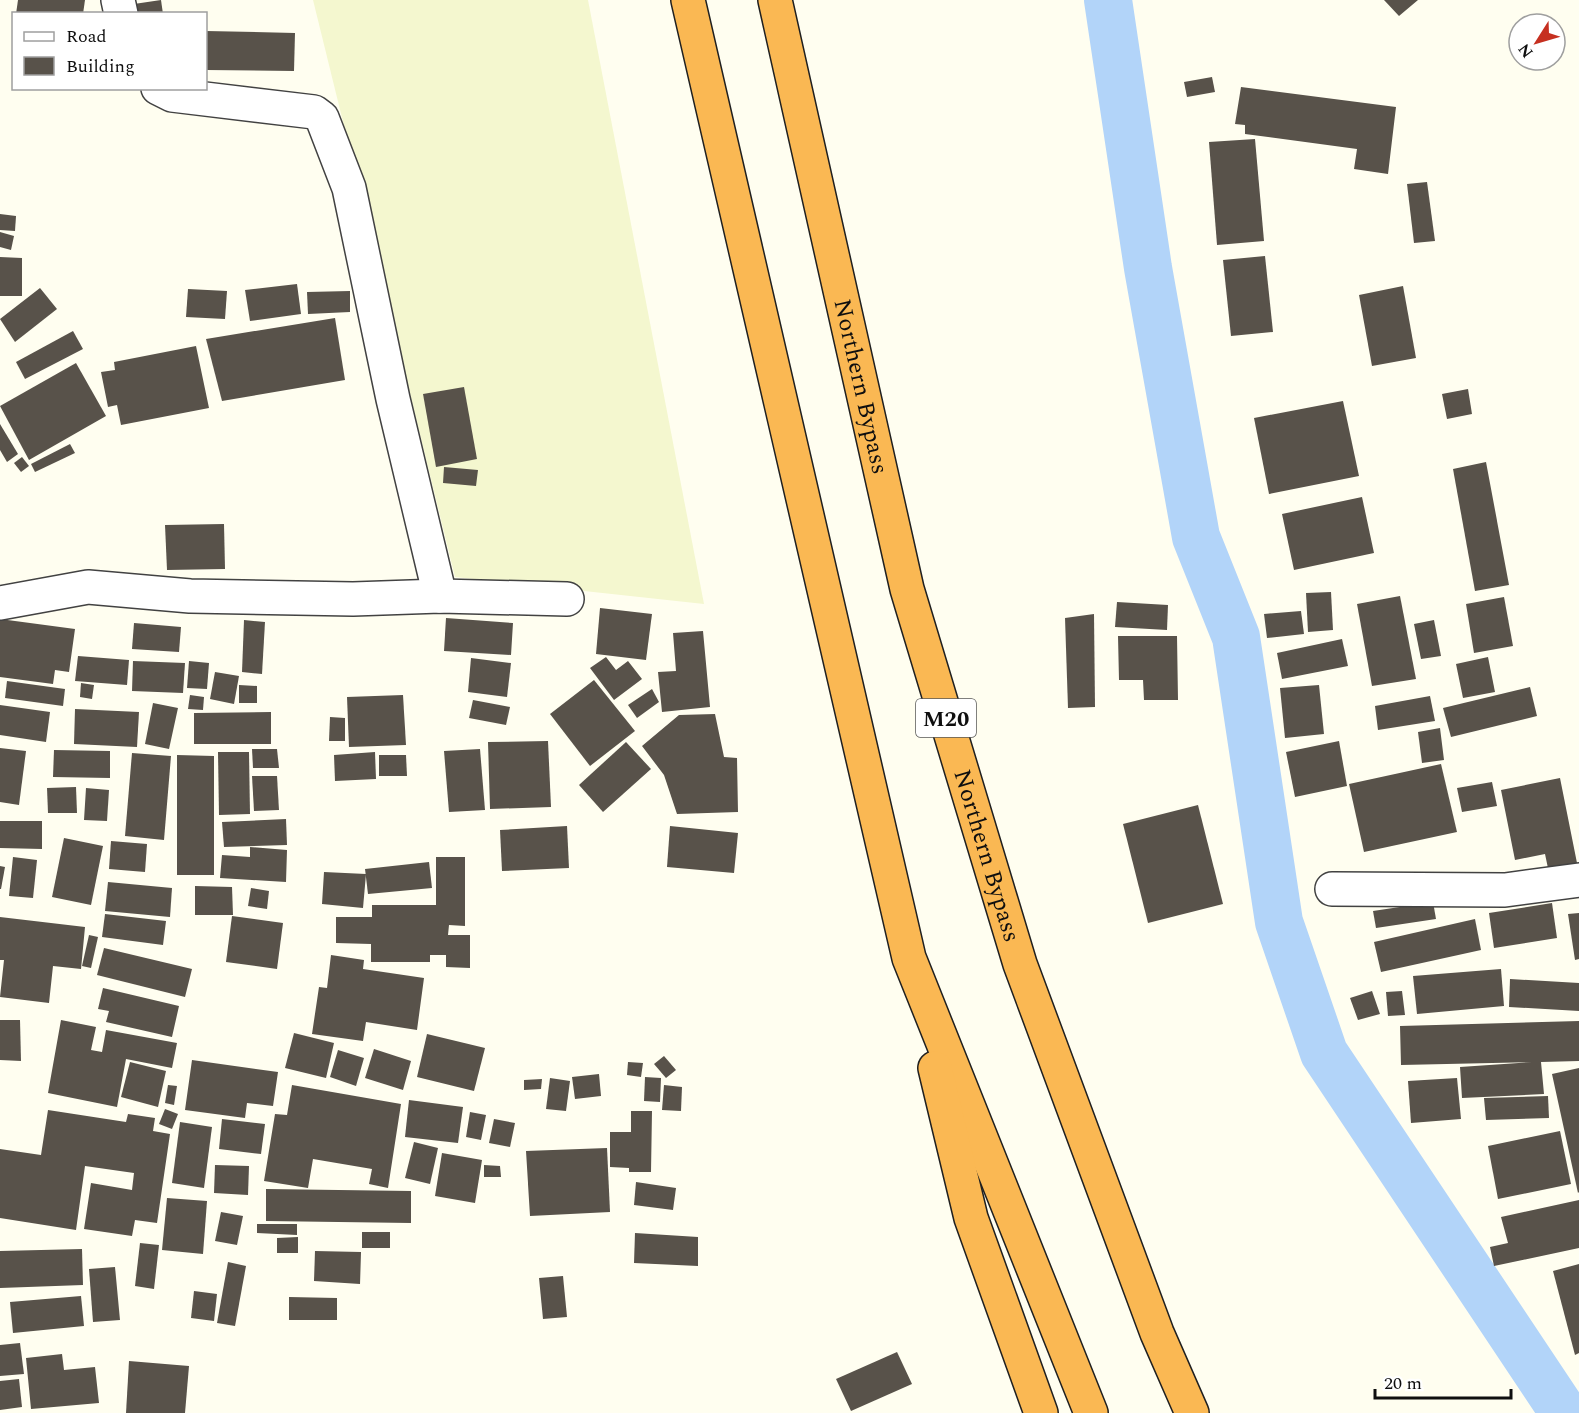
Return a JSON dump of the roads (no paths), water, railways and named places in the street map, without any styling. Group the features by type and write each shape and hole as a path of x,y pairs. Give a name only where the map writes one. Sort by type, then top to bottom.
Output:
{"highway":[{"path":"688,0 971,1218 1041,1413"},
{"name":"Northern Bypass","path":"775,0 907,589 1020,964 1157,1333 1192,1413"},
{"path":"909,958 1091,1413"}],"street":[{"path":"162,90 172,95 314,112 321,118 349,188 393,399 440,596"},
{"path":"0,603 88,587 190,596 353,598 440,596 567,599"},
{"path":"1332,889 1505,891 1579,880"}],"waterway":[{"path":"1108,0 1148,268 1196,537 1236,637 1279,922 1324,1053 1564,1413"}]}
